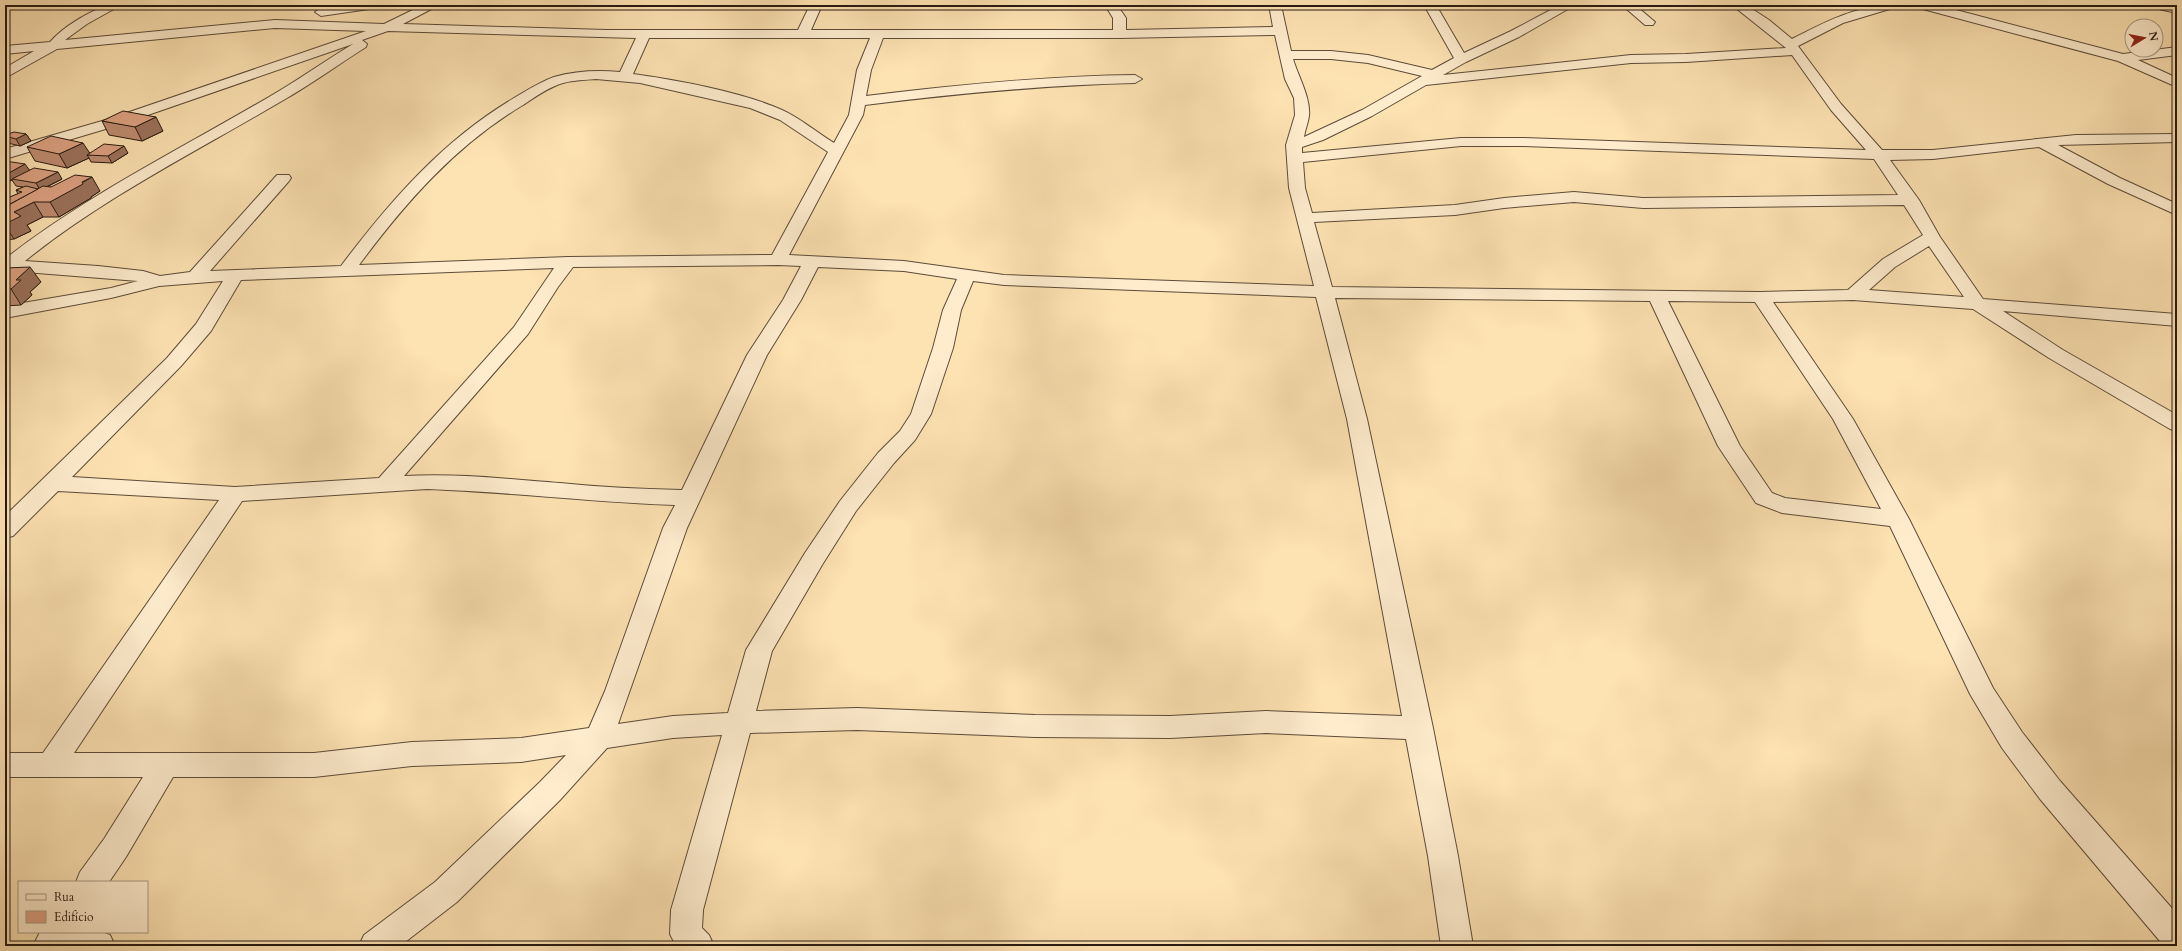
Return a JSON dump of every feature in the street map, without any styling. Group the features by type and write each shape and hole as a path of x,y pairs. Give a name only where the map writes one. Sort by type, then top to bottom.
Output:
{"street":[{"path":"5,74 54,45 71,29 115,5"},
{"path":"305,24 322,8 369,5"},
{"path":"5,154 127,117 379,30 433,5"},
{"path":"803,34 816,5"},
{"path":"1111,5 1116,5"},
{"path":"1111,5 1118,13 1122,22 1119,34"},
{"path":"1275,5 1279,31 1292,79 1302,98 1302,115 1294,152 1297,188 1357,419 1419,728 1443,856 1457,946"},
{"path":"1430,5 1461,60"},
{"path":"1294,152 1318,137 1367,113 1461,60 1515,34 1569,5"},
{"path":"1628,5 1648,22"},
{"path":"1738,5 1765,23 1792,48 1836,107 1879,154 1911,200 1932,237 1977,303 2056,354 2177,424"},
{"path":"1285,54 1331,55 1368,59 1431,78 1632,59 1686,58 1792,48 1839,20 1889,5"},
{"path":"1923,5 2123,58 2177,83"},
{"path":"2158,5 2177,9"},
{"path":"5,50 226,27 305,24 379,30 533,33 1119,34 1279,31"},
{"path":"7,266 45,236 157,166 302,82 362,43 379,30"},
{"path":"625,76 645,33"},
{"path":"778,260 835,150 845,137 856,115 864,70 878,34"},
{"path":"2123,58 2177,51"},
{"path":"345,272 375,230 412,187 494,116 520,100 562,79 590,75 625,76 756,105 778,114 815,139 835,150"},
{"path":"859,101 992,85 1073,80 1135,79"},
{"path":"1294,152 1460,142 1524,142 1914,156 1944,155 2041,142 2104,137 2177,138"},
{"path":"2041,142 2114,181 2177,210"},
{"path":"195,277 283,178"},
{"path":"1306,218 1455,210 1504,203 1574,198 1643,203 1911,200"},
{"path":"1853,295 1889,263 1932,237"},
{"path":"5,312 111,293 159,281 195,277 234,277 568,262 778,260 904,266 1004,280 1323,292 1760,297 1853,295 1977,303 2110,316 2177,320"},
{"path":"386,484 521,330 550,285 568,262"},
{"path":"376,946 446,892 550,791 599,738 618,691 674,528 689,498 705,460 757,355 792,300 812,262"},
{"path":"7,266 106,272 143,276 159,281"},
{"path":"698,946 686,934 687,910 759,650 848,506 886,458 908,435 921,414 943,348 952,310 967,275"},
{"path":"5,530 54,483 174,362 204,327 234,277"},
{"path":"1656,295 1729,446 1764,498 1782,504 1898,519"},
{"path":"1760,297 1788,336 1843,419 1898,519 1983,694 2012,740 2050,790 2177,937"},
{"path":"54,483 235,494 308,491 426,482 486,484 610,495 689,498"},
{"path":"51,765 235,494"},
{"path":"5,765 314,765 412,754 521,750 673,727 787,720 857,719 1035,726 1170,727 1266,722 1419,728"},
{"path":"92,881 115,848 166,764"},
{"path":"49,946 56,933"},
{"path":"68,933 99,946"}],"building":[{"path":"123,111 156,117 135,127 102,121"},
{"path":"14,132 26,134 16,139 5,136"},
{"path":"51,136 83,143 59,154 27,147"},
{"path":"104,144 124,146 108,156 87,155"},
{"path":"5,161 25,164 7,174 5,173"},
{"path":"34,168 58,172 36,183 12,179"},
{"path":"75,175 92,177 82,182 83,184 50,202 34,202 14,212 21,216 5,224 5,207 43,186 51,187"},
{"path":"26,186 38,189 8,205 5,204 5,199 22,192 16,190"},
{"path":"30,267 16,280 21,280 11,289 5,290 5,268"}]}
